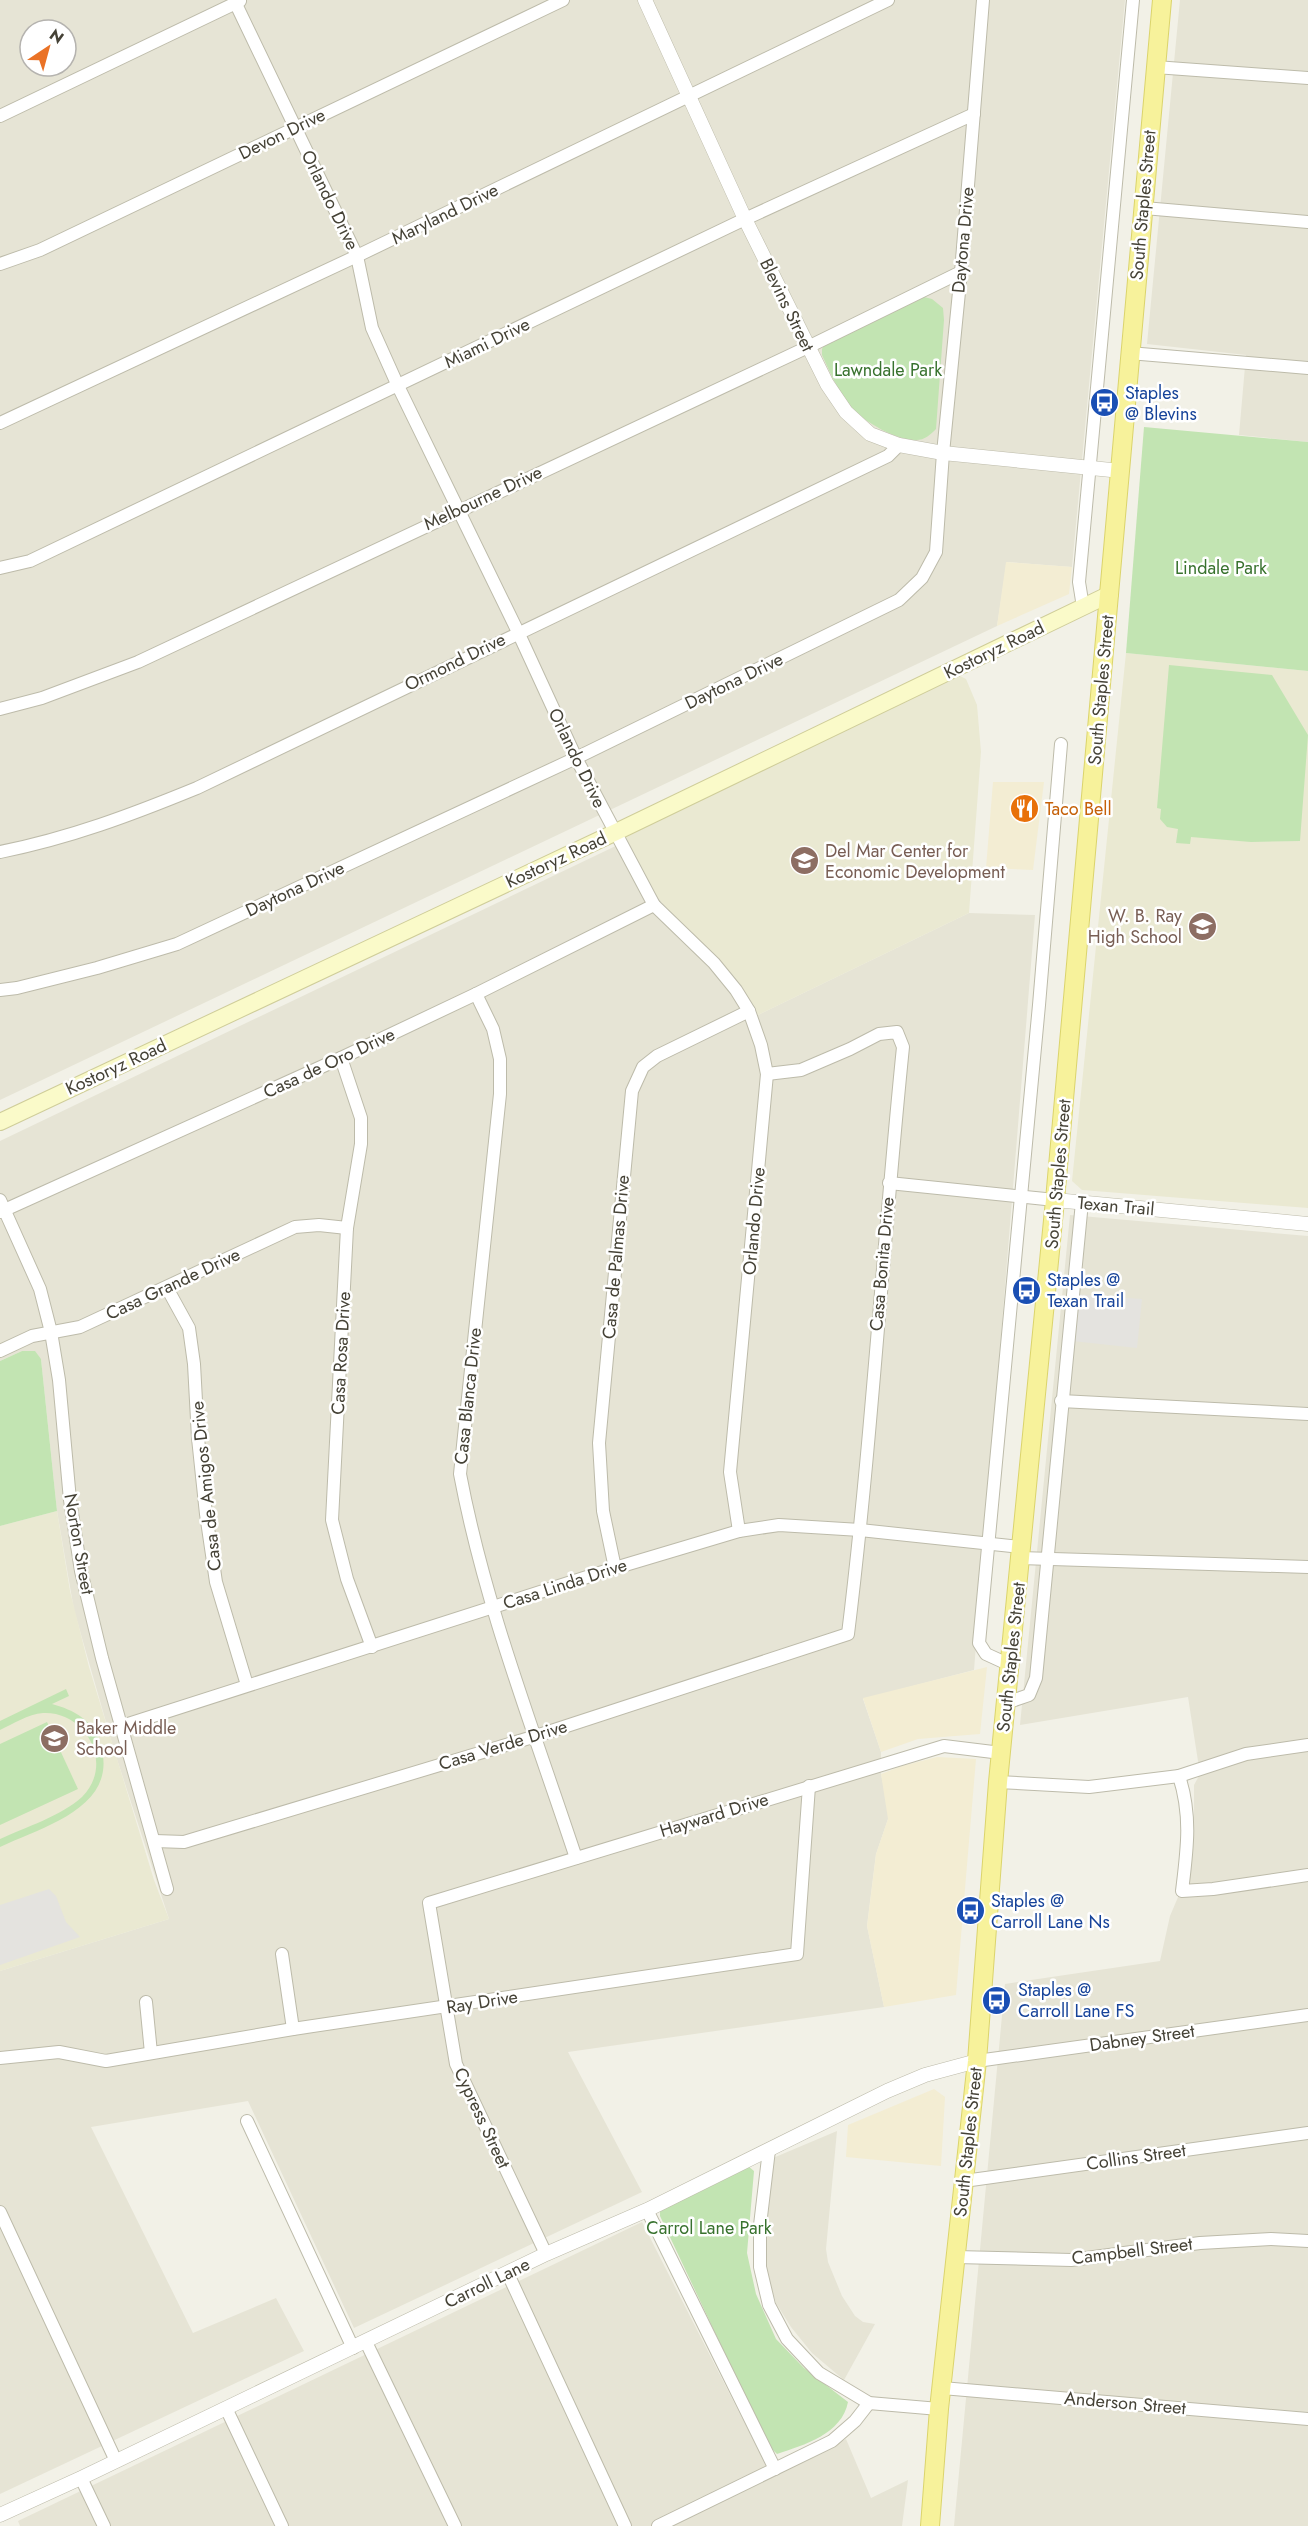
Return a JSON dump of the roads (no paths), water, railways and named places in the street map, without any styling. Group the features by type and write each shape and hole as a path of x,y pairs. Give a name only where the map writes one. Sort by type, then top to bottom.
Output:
{"main road":[{"name":"South Staples Street","path":"930,2526 939,2409 977,2061 998,1782 1056,1200 1121,471 1129,353 1162,0"},
{"name":"Kostoryz Road","path":"0,1122 614,832 1110,594"}],"street":[{"name":"Devon Drive","path":"0,264 40,250 563,0"},
{"name":"Blevins Street","path":"645,0 745,219 826,384 846,412 870,434 899,445 943,453 1121,471"},
{"name":"Maryland Drive","path":"0,423 357,256 888,0"},
{"name":"Daytona Drive","path":"0,990 97,968 177,944 576,758 899,600 922,578 936,552 983,0"},
{"path":"1083,607 1079,582 1133,0"},
{"name":"Orlando Drive","path":"236,1 357,256 372,328 398,386 518,632 576,758 654,905 714,963 736,990 748,1011 761,1045 767,1074 730,1473 739,1531"},
{"path":"0,116 236,1"},
{"path":"1155,67 1308,78"},
{"name":"Miami Drive","path":"0,568 30,561 745,219 974,114"},
{"path":"1144,208 1308,222"},
{"name":"Melbourne Drive","path":"0,709 42,698 138,662 457,510 808,347 960,272"},
{"path":"1129,353 1308,369"},
{"name":"Ormond Drive","path":"0,852 50,842 127,816 197,788 888,456 899,445"},
{"path":"1010,1665 986,1654 979,1643 1061,744"},
{"name":"Casa de Oro Drive","path":"1,1207 341,1058 654,905"},
{"name":"Casa Blanca Drive","path":"476,994 493,1029 500,1059 500,1094 460,1474 471,1531 493,1607 576,1858"},
{"name":"Casa de Palmas Drive","path":"615,1568 603,1511 599,1443 632,1091 643,1066 657,1056 748,1011"},
{"name":"Casa Bonita Drive","path":"767,1074 801,1070 879,1034 897,1032 903,1047 889,1183 860,1530 848,1634"},
{"name":"Casa Rosa Drive","path":"341,1058 361,1118 362,1144 347,1228 332,1520 346,1579 372,1647"},
{"name":"Texan Trail","path":"889,1183 1308,1224"},
{"path":"1006,1703 1029,1695 1036,1678 1082,1202"},
{"name":"Norton Street","path":"1,1207 40,1289 51,1332 59,1380 69,1488 81,1571 102,1658 167,1889"},
{"name":"Casa Grande Drive","path":"0,1351 32,1336 80,1327 295,1227 319,1225 347,1228"},
{"name":"Casa de Amigos Drive","path":"167,1288 189,1328 206,1514 216,1582 247,1685"},
{"path":"1061,1401 1308,1414"},
{"name":"Casa Linda Drive","path":"122,1726 615,1568 739,1531 779,1526 860,1530 988,1543 1047,1559 1308,1567"},
{"name":"Casa Verde Drive","path":"155,1841 184,1842 536,1736 848,1634"},
{"path":"998,1782 1089,1787 1179,1776 1246,1754 1308,1745"},
{"name":"Hayward Drive","path":"429,1903 944,1746 1001,1753"},
{"path":"1179,1776 1186,1799 1188,1841 1182,1891 1213,1889 1308,1875"},
{"name":"Ray Drive","path":"0,2058 59,2052 106,2061 293,2030 797,1954 809,1786"},
{"name":"Cypress Street","path":"429,1903 456,2064 546,2254"},
{"path":"282,1954 293,2030"},
{"path":"146,2002 151,2053"},
{"name":"Dabney Street","path":"977,2061 1308,2015"},
{"name":"Carroll Lane","path":"0,2515 360,2345 546,2254 647,2210 887,2091 925,2076 977,2061"},
{"path":"247,2121 360,2345 455,2526"},
{"name":"Collins Street","path":"964,2181 1308,2133"},
{"path":"769,2150 760,2225 760,2267 769,2305 787,2339 819,2373 869,2403 939,2409"},
{"path":"647,2210 775,2469"},
{"path":"0,2212 116,2461"},
{"name":"Campbell Street","path":"956,2257 1071,2260 1200,2243 1271,2239 1308,2241"},
{"path":"508,2274 625,2526"},
{"name":"Anderson Street","path":"942,2388 1308,2419"},
{"path":"658,2526 832,2441 855,2421 869,2403"},
{"path":"226,2408 282,2526"},
{"path":"81,2478 104,2526"}],"place":[{"name":"Staples @ Blevins","path":"1104,403"},
{"name":"Taco Bell","path":"1024,809"},
{"name":"Del Mar Center for Economic Development","path":"804,861"},
{"name":"W. B. Ray High School","path":"1203,926"},
{"name":"Staples @ Texan Trail","path":"1026,1290"},
{"name":"Baker Middle School","path":"55,1738"},
{"name":"Staples @ Carroll Lane Ns","path":"970,1911"},
{"name":"Staples @ Carroll Lane FS","path":"997,2000"}],"park label":[{"name":"Lawndale Park","path":"888,370"},
{"name":"Lindale Park","path":"1221,568"},
{"name":"Carrol Lane Park","path":"709,2228"}]}
